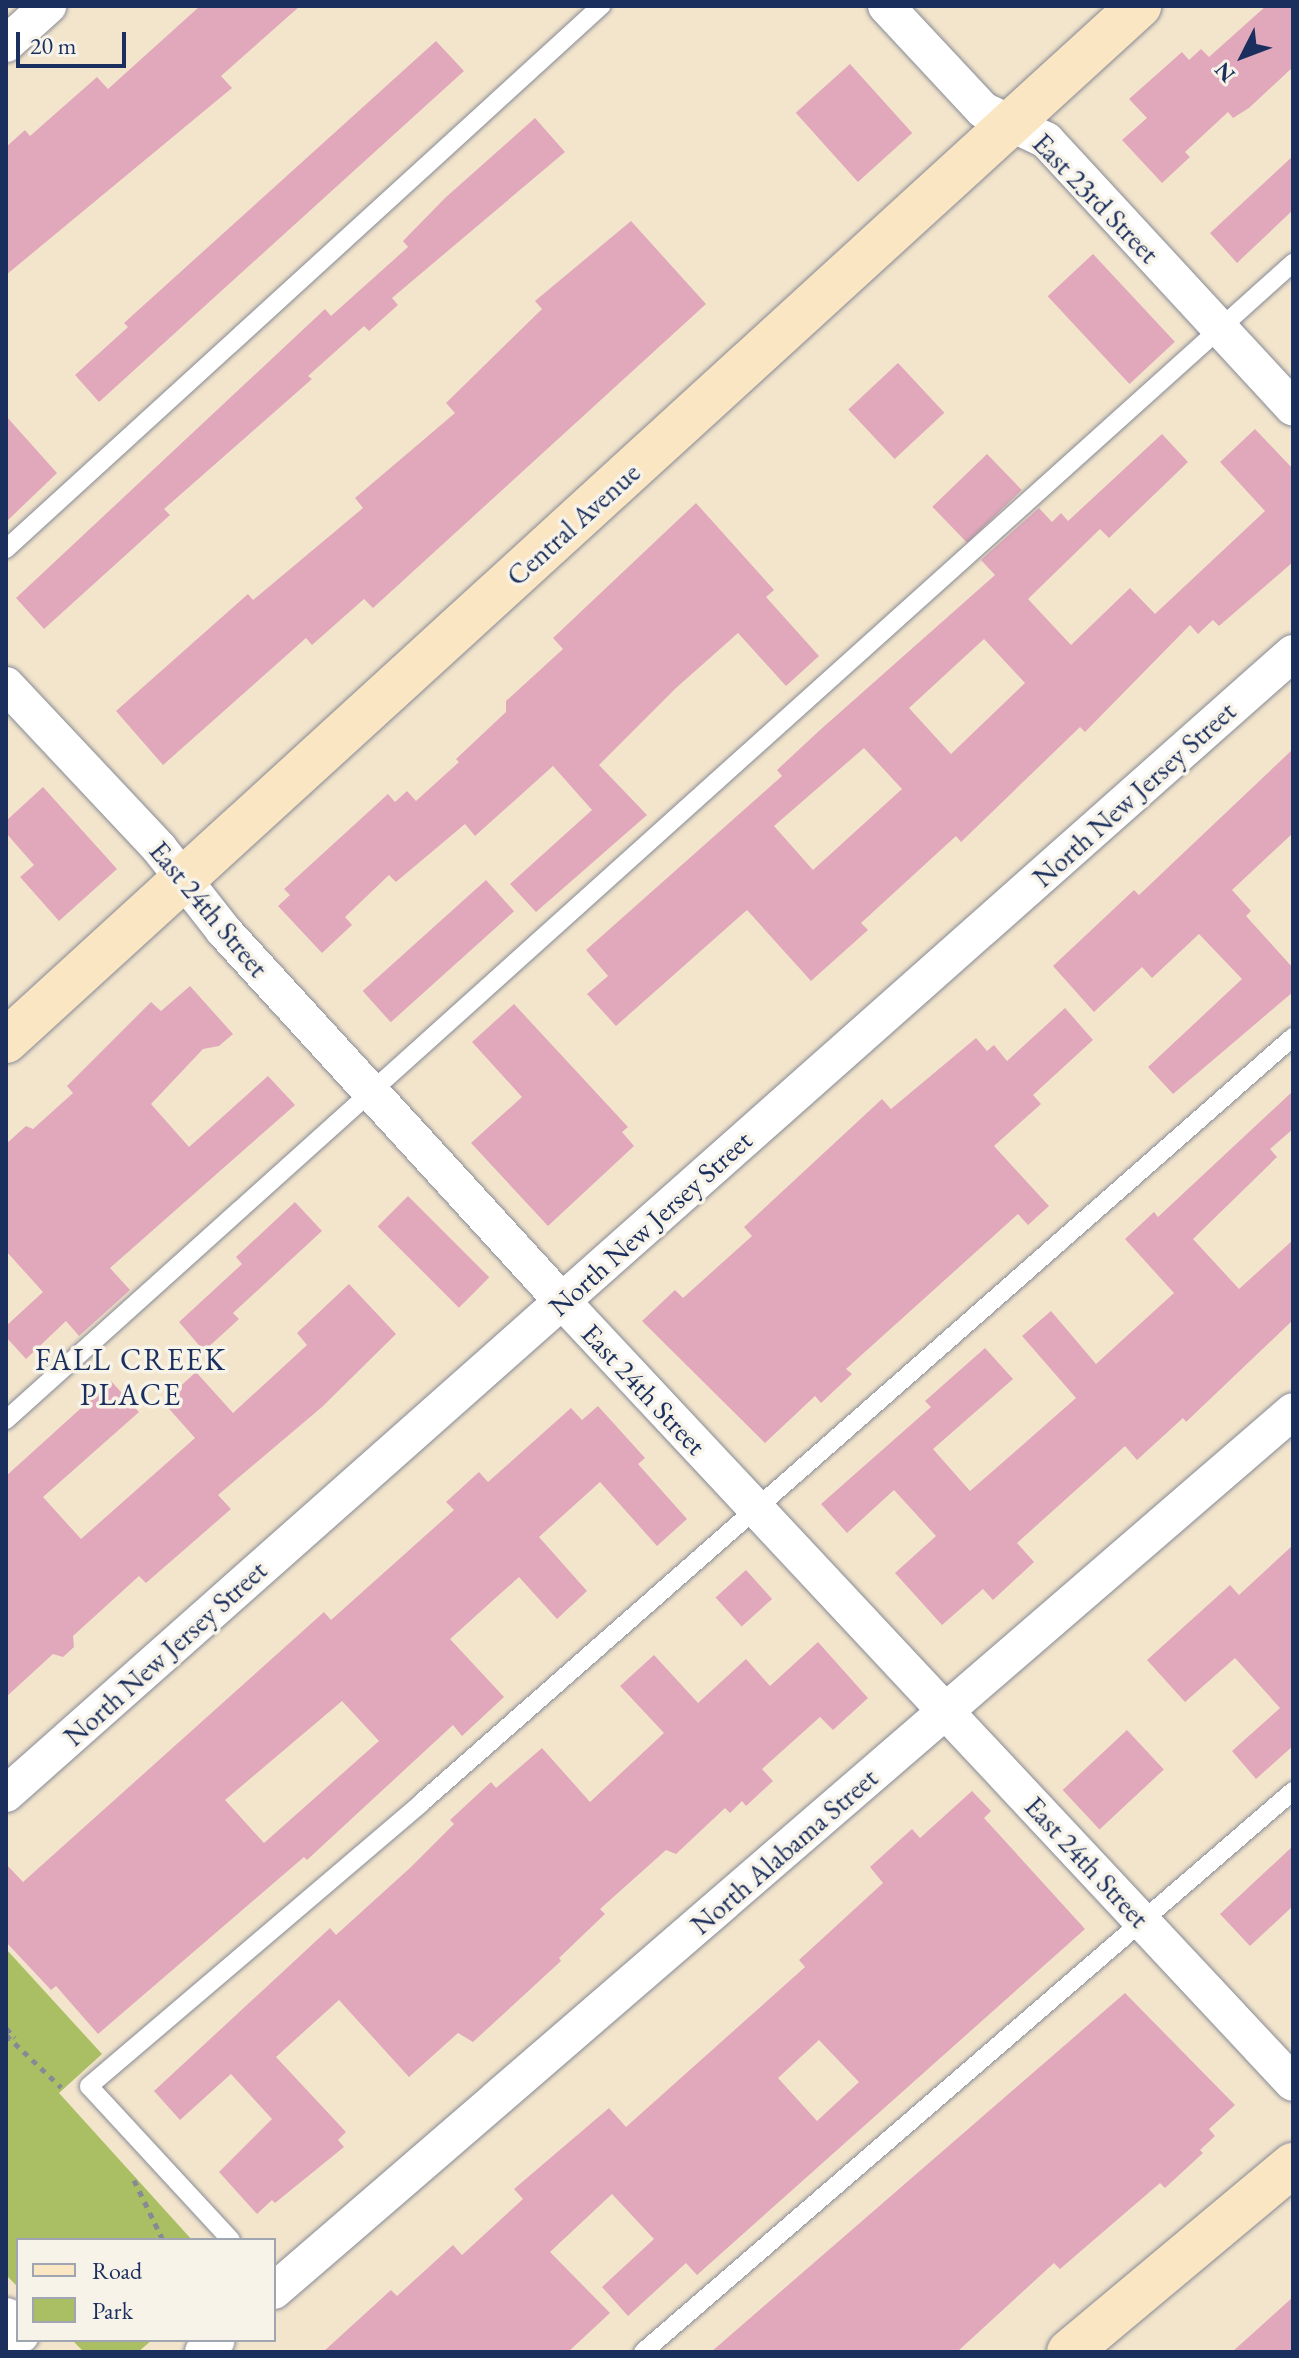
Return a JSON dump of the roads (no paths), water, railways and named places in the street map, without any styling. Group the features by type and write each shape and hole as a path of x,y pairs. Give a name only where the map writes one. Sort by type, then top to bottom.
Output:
{"main road":[{"name":"Central Avenue","path":"6,1041 1139,6"},
{"path":"1069,2352 1293,2165"}],"street":[{"path":"6,44 48,6"},
{"name":"East 23rd Street","path":"886,6 983,110 1046,140 1293,408"},
{"name":"North New Jersey Street","path":"6,1794 1293,653"},
{"name":"East 24th Street","path":"6,685 562,1301 1293,2083"},
{"name":"North Alabama Street","path":"276,2288 1293,1411"}],"lane":[{"path":"6,549 601,6"},
{"path":"6,1420 1293,263"},
{"path":"229,2238 89,2086 1293,1037"},
{"path":"643,2352 1293,1791"}],"district":[{"name":"FALL CREEK PLACE","path":"131,1377"}]}
